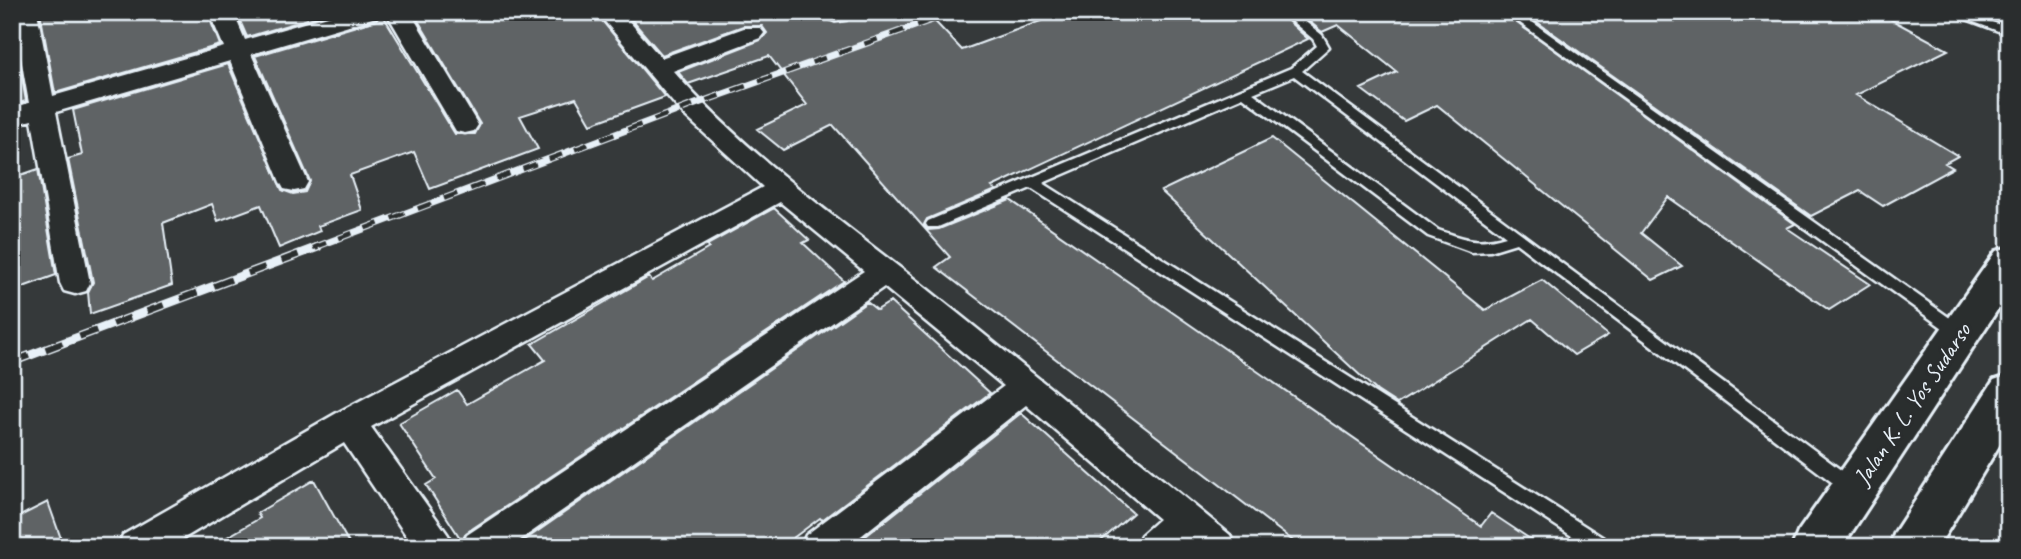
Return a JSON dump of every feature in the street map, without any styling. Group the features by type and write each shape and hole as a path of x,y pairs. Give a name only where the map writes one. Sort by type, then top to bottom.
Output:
{"highway":[{"name":"Jalan K. L. Yos Sudarso","path":"1815,547 2009,261"},
{"path":"1912,547 2009,392"}],"street":[{"path":"25,12 75,283"},
{"path":"221,12 294,182"},
{"path":"12,117 368,12"},
{"path":"398,12 466,125"},
{"path":"608,12 690,106 782,189 1027,386 1217,547"},
{"path":"657,68 752,33"},
{"path":"136,547 349,423 782,189"},
{"path":"480,547 885,271"},
{"path":"819,547 1027,386"},
{"path":"349,423 435,547"},
{"path":"1154,547 1183,520"}],"lane":[{"path":"933,224 1295,71 1324,47 1318,37 1286,12"},
{"path":"1510,12 1960,333"},
{"path":"1952,12 2009,32"},
{"path":"1295,71 1854,489"},
{"path":"1244,92 1433,233 1472,247 1490,246 1517,238"},
{"path":"1032,182 1604,547"}],"building":[{"path":"40,12 207,12 220,45 55,93"},
{"path":"236,12 332,12 247,37"},
{"path":"381,12 455,134 475,134 480,124 413,12 595,12 665,97 591,124 576,98 520,116 538,149 430,189 414,152 350,175 362,210 318,226 320,231 279,248 261,205 218,221 212,204 163,223 172,285 90,314 88,292 93,282 68,159 82,155 73,110 228,64 282,190 293,194 305,192 310,181 255,56 377,20"},
{"path":"625,12 822,12 826,19 835,23 847,21 851,12 926,12 962,50 1065,12 1278,12 1308,39 992,187 996,190 927,219 924,225 928,230 939,229 1010,200 1481,526 1491,513 1542,547 1301,547 936,267 950,257 833,125 783,150 757,129 807,105 769,56 688,84 678,72 761,40 767,33 762,26 743,26 662,55"},
{"path":"1298,12 1502,12 1795,224 1787,228 1870,284 1829,310 1668,197 1641,233 1682,266 1653,280 1437,105 1404,121 1361,89 1397,72 1338,25 1322,32"},
{"path":"1523,12 1877,12 1948,50 1856,95 1958,156 1945,163 1953,168 1883,206 1860,191 1811,216"},
{"path":"12,23 26,101 12,105"},
{"path":"1272,138 1485,310 1542,280 1608,335 1574,355 1532,319 1397,404 1377,391 1161,191"},
{"path":"38,169 56,275 12,291 12,178"},
{"path":"774,208 809,240 803,243 844,281 466,533 462,541 426,485 436,479 399,423 457,390 467,404 545,360 532,344 649,277 652,281 709,248 707,245"},
{"path":"867,302 877,310 890,302 990,393 822,520 820,518 781,547 515,547"},
{"path":"1021,413 1133,513 1094,547 852,547"},
{"path":"314,480 351,547 210,547 260,518 257,513"},
{"path":"48,502 64,547 12,547 12,520"}],"railway":[{"path":"313,248 690,106 954,12"},
{"path":"12,362 318,247"}]}
